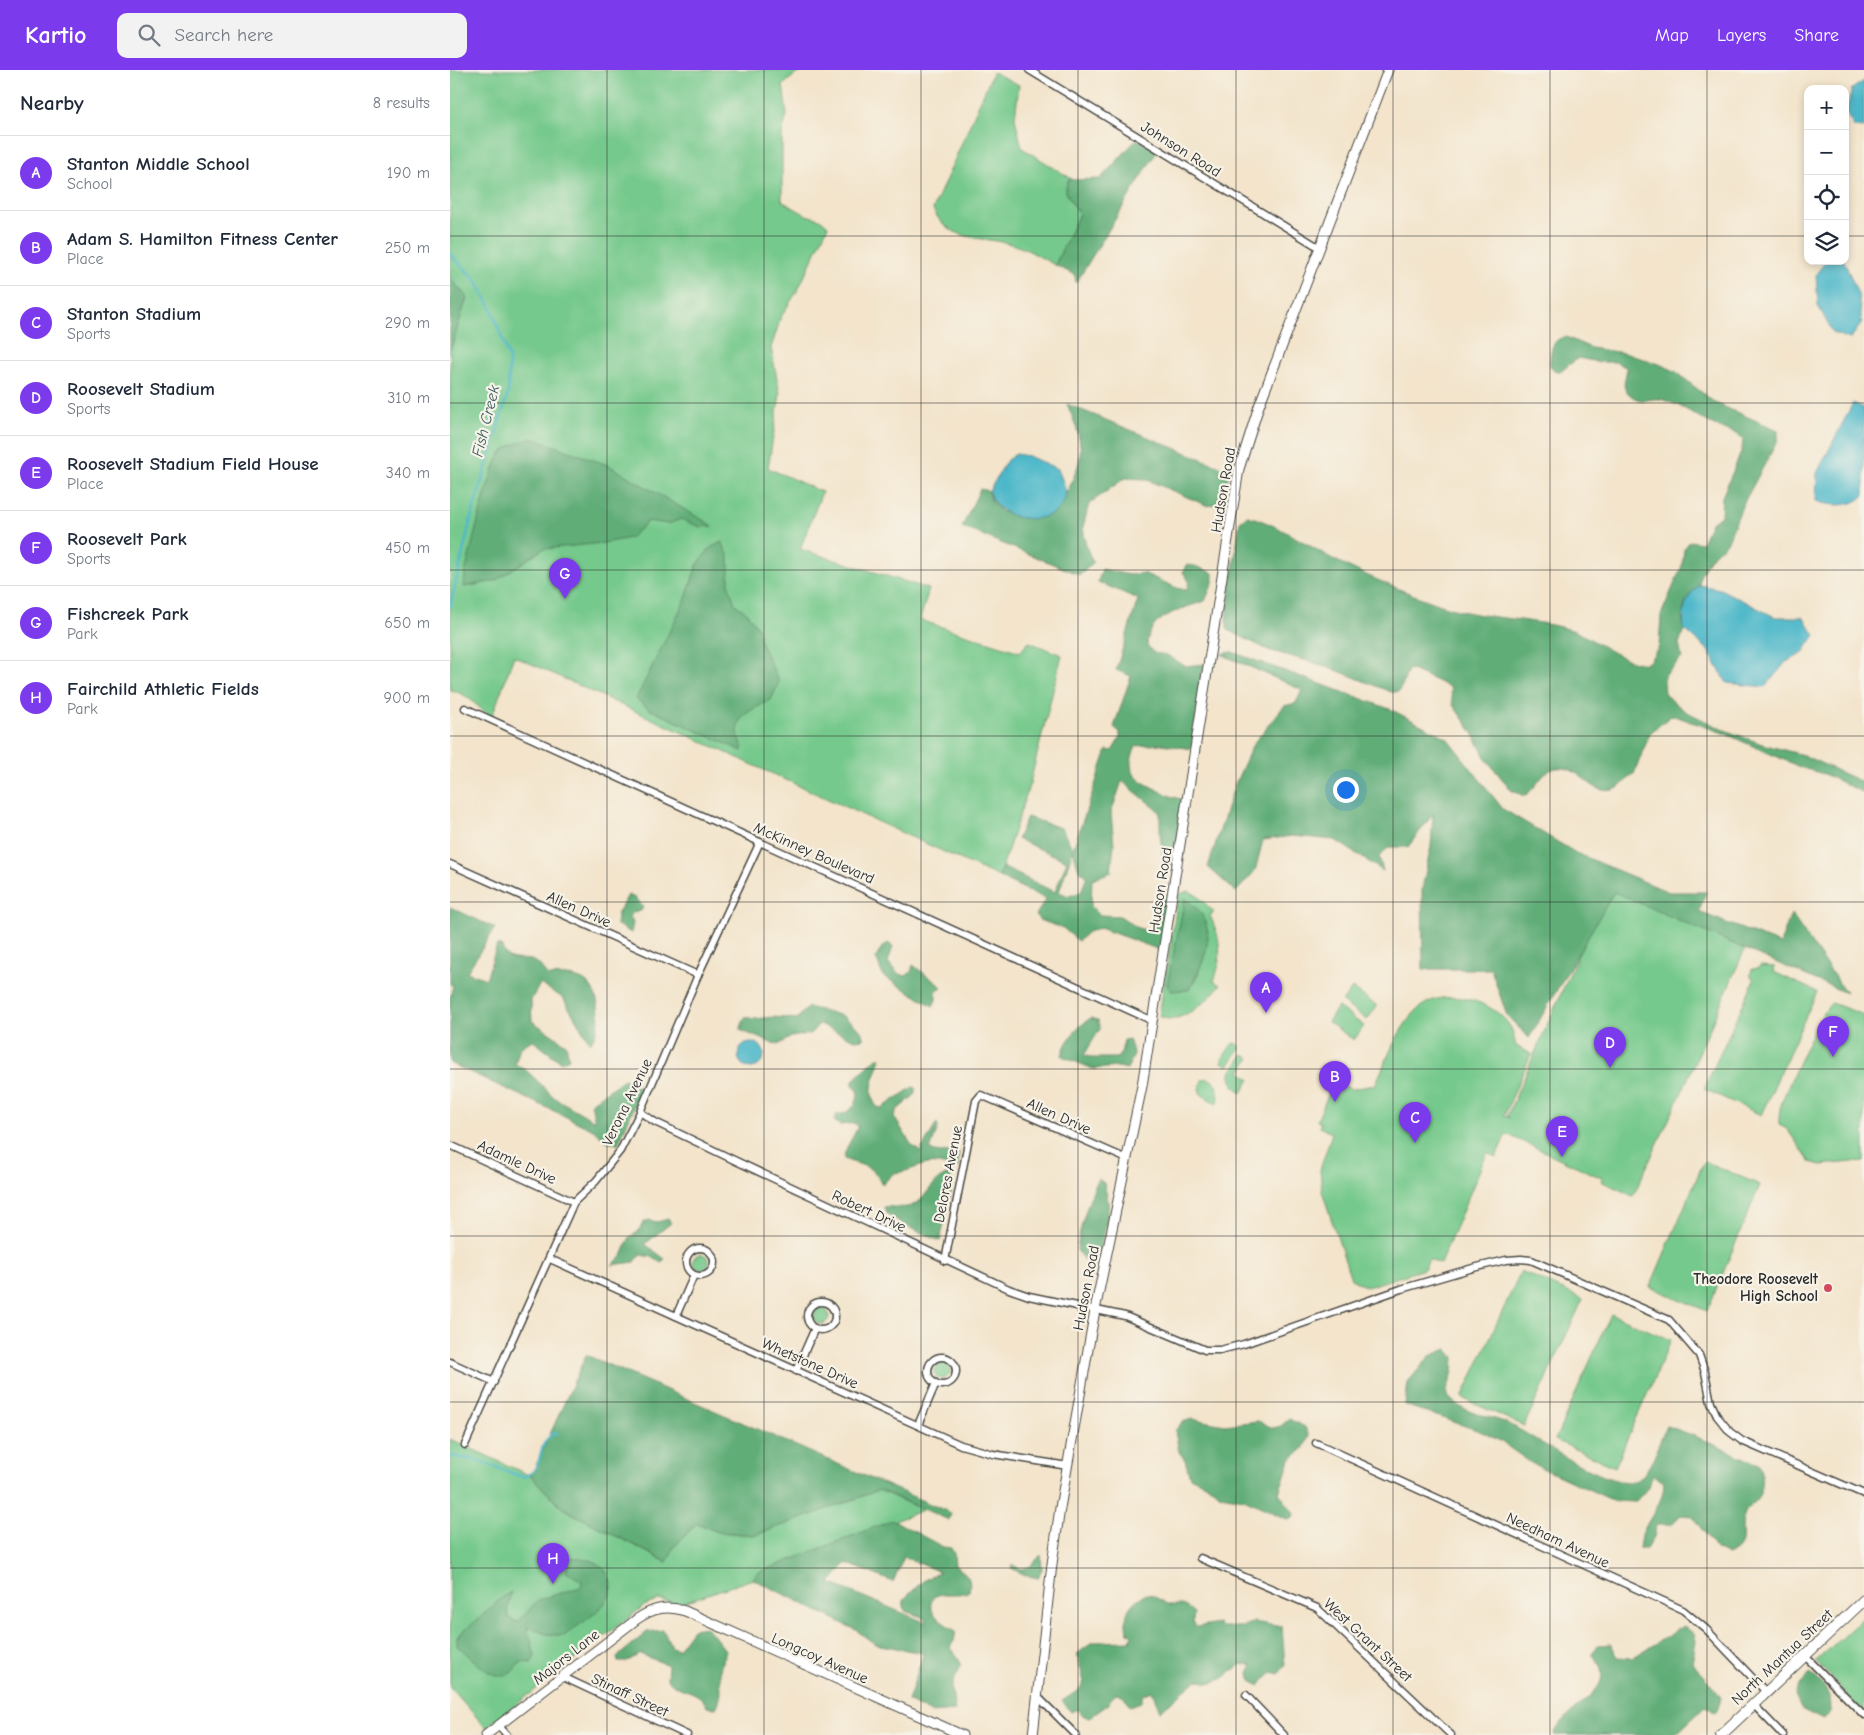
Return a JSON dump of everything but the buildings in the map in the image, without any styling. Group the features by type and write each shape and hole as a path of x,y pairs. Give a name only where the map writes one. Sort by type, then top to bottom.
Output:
{"main road":[{"name":"North Mantua Street","path":"1721,1735 1864,1600"}],"street":[{"name":"Johnson Road","path":"1029,70 1320,248"},
{"name":"Hudson Road","path":"1033,1735 1052,1564 1096,1310 1153,1021 1239,469 1250,430 1388,70"},
{"name":"McKinney Boulevard","path":"465,708 1153,1021"},
{"name":"Verona Avenue","path":"465,1445 574,1202 596,1180 620,1151 640,1112 698,975 760,842"},
{"name":"Allen Drive","path":"450,864 698,975"},
{"name":"Allen Drive","path":"981,1095 1127,1159"},
{"name":"Delores Avenue","path":"945,1261 976,1100 981,1095"},
{"name":"Robert Drive","path":"640,1112 654,1122 945,1261 1023,1294 1134,1319 1194,1347 1220,1350 1244,1344 1401,1289 1506,1260 1527,1259 1604,1290 1669,1320 1699,1355 1705,1372 1711,1403 1717,1416 1730,1432 1742,1441 1864,1494"},
{"name":"Adamle Drive","path":"450,1145 574,1202"},
{"path":"697,1249 706,1249 713,1257 713,1268 707,1275 694,1275 688,1268 687,1258 697,1249"},
{"name":"Whetstone Drive","path":"550,1259 975,1450 1068,1466"},
{"path":"676,1316 694,1275"},
{"path":"818,1302 827,1303 834,1310 834,1322 824,1330 815,1328 808,1322 808,1312 818,1302"},
{"path":"796,1370 815,1328"},
{"path":"938,1357 948,1358 955,1365 955,1377 945,1384 936,1383 929,1376 928,1367 938,1357"},
{"path":"450,1362 494,1382"},
{"path":"918,1425 936,1383"},
{"name":"Needham Avenue","path":"1316,1443 1683,1610 1706,1629 1766,1692"},
{"name":"West Grant Street","path":"1200,1558 1317,1608 1450,1735"},
{"name":"Majors Lane","path":"486,1735 645,1614 666,1607"},
{"name":"Longcoy Avenue","path":"666,1607 685,1611 962,1735"},
{"path":"1805,1656 1864,1715"},
{"name":"Stinaff Street","path":"563,1677 687,1735"},
{"path":"1246,1695 1284,1735"},
{"path":"1037,1696 1076,1735"},
{"path":"1753,1704 1783,1735"},
{"path":"499,1726 507,1735"}],"green space":[{"path":"450,70 807,70 796,74 783,85 787,115 782,133 782,201 806,215 820,219 828,226 799,288 781,317 771,348 780,394 768,468 822,492 800,549 929,589 920,620 1020,652 1029,642 1062,655 1030,783 999,877 514,656 492,716 468,698 450,690 450,351 467,297 450,278","holes":["516,447 638,484 651,492 678,521"]},
{"path":"993,72 1019,85 1015,118 1022,148 1072,179 1068,180 1065,191 1079,214 1055,265 1017,246 959,234 940,220 933,209"},
{"path":"1137,139 1157,151 1076,283 1075,275 1055,265 1079,214 1065,191 1068,180 1100,179"},
{"path":"450,278 467,297 450,351"},
{"path":"1566,337 1591,348 1624,353 1675,371 1715,403 1778,430 1778,440 1743,504 1727,543 1710,558 1700,576 1699,585 1685,603 1682,617 1684,629 1679,644 1682,658 1664,676 1665,695 1685,711 1722,729 1762,744 1803,755 1864,783 1864,793 1824,774 1802,768 1726,734 1672,715 1650,733 1634,774 1616,789 1605,790 1597,788 1572,770 1556,768 1546,773 1524,796 1511,790 1486,759 1473,733 1453,705 1450,687 1410,669 1398,692 1391,692 1326,666 1268,650 1228,630 1226,620 1240,521 1248,516 1278,528 1355,570 1441,605 1457,610 1572,630 1630,661 1648,663 1659,647 1661,615 1682,566 1684,549 1690,541 1702,543 1711,523 1721,516 1722,497 1742,450 1743,440 1735,433 1716,426 1675,404 1660,399 1643,400 1632,397 1624,385 1627,368 1616,362 1599,362 1578,358 1560,372 1556,372 1550,366 1552,347 1557,340"},
{"path":"1067,404 1231,471 1216,504 1208,506 1145,479 1125,478 1089,504 1083,527 1086,546 1093,563 1080,575 962,527 980,489 989,491 991,500 1002,512 1059,508 1073,479 1080,457 1078,435"},
{"path":"532,438 608,465 713,526 700,527 681,519 668,524 648,521 630,538 603,543 543,549 495,581 464,587 465,573 492,472 503,451"},
{"path":"722,542 729,557 729,586 735,604 746,612 758,628 760,641 779,682 771,700 749,712 740,720 738,732 742,751 651,710 636,699 686,598 697,565 710,548"},
{"path":"1186,565 1195,566 1213,573 1213,583 1205,601 1177,611 1160,620 1153,627 1147,645 1154,653 1167,655 1185,666 1204,664 1191,749 1162,744 1136,746 1131,763 1134,774 1143,782 1168,795 1185,800 1172,873 1164,867 1160,833 1160,812 1122,781 1111,813 1114,845 1111,872 1092,879 1091,906 1100,915 1120,916 1138,928 1149,931 1155,928 1159,911 1159,899 1164,895 1169,896 1160,950 1100,928 1088,932 1078,941 1063,928 1039,920 1036,915 1046,899 999,877 1002,867 1055,892 1067,861 1017,839 1027,817 1061,828 1073,849 1107,750 1112,751 1120,738 1120,732 1114,727 1131,676 1116,670 1138,599 1098,582 1102,569 1129,575 1143,573 1177,588 1187,590 1189,581 1183,572","holes":["1073,850 1079,870 1087,876 1081,892 1069,896 1059,892"]},
{"path":"1232,652 1390,709 1447,738 1503,809 1576,853 1669,892 1706,892 1699,912 1780,944 1791,914 1846,993 1614,892 1529,1038 1507,1016 1491,969 1423,969 1422,889 1431,846 1433,814 1408,847 1389,847 1379,857 1383,871 1335,840 1292,836 1263,840 1255,871 1236,892 1208,867 1235,784 1253,744 1284,706 1296,703 1302,690 1221,654"},
{"path":"1609,885 1745,949 1680,1096 1633,1196 1601,1181 1602,1178 1506,1134 1496,1157 1487,1153 1440,1264 1429,1259 1424,1269 1367,1287 1351,1279 1322,1191 1320,1170 1332,1133 1319,1127 1321,1123 1317,1121 1334,1081 1351,1089 1375,1085 1397,1037 1416,1011 1426,1003 1439,999 1452,997 1466,999 1493,1009 1512,1030 1516,1046 1531,1054 1504,1116 1510,1118 1507,1116"},
{"path":"1189,891 1198,896 1214,912 1210,916 1217,932 1220,956 1214,981 1220,985 1202,1004 1193,1010 1176,1018 1167,1019 1159,1016 1178,898 1182,893","holes":["1208,930 1198,975 1189,990"]},
{"path":"628,895 635,898 643,907 641,911 633,912 630,917 633,923 631,933 616,924 618,913"},
{"path":"1185,898 1202,915 1208,933 1207,943 1202,964 1188,990 1171,991 1167,985"},
{"path":"450,907 495,928 467,972 486,979 497,945 502,947 510,958 534,961 548,976 578,978 586,982 591,988 598,1003 599,1021 590,1043 563,998 540,984 531,1000 532,1021 566,1044 569,1058 561,1062 532,1040 520,1048 515,1064 525,1069 555,1098 595,1121 591,1103 624,1079 642,1089 618,1144 606,1141 595,1131 450,1063 450,999 453,986 450,984"},
{"path":"888,943 893,947 888,962 897,973 906,976 911,972 913,965 942,987 936,991 936,1000 933,1006 883,976 876,958 882,947"},
{"path":"1760,966 1775,967 1774,972 1817,992 1761,1115 1704,1089 1754,980 1750,975 1752,969 1759,968"},
{"path":"1352,988 1377,1006 1367,1020 1342,1002"},
{"path":"1832,1003 1864,1015 1864,1161 1821,1165 1810,1162 1787,1129 1779,1125 1779,1116 1785,1094 1805,1049 1821,1018"},
{"path":"808,1007 843,1016 863,1032 863,1039 855,1040 819,1024 810,1034 791,1037 780,1044 771,1043 740,1030 745,1017 755,1019 773,1017 797,1019"},
{"path":"1338,1007 1364,1026 1354,1040 1328,1022"},
{"path":"1091,1018 1098,1020 1100,1029 1084,1055 1092,1058 1117,1058 1121,1053 1124,1040 1129,1039 1134,1055 1127,1069 1119,1067 1093,1069 1062,1056 1073,1034"},
{"path":"1235,1043 1240,1046 1240,1049 1228,1066 1222,1062 1222,1059 1232,1044"},
{"path":"1243,1055 1250,1058 1240,1072 1250,1079 1242,1093 1233,1085 1230,1074"},
{"path":"877,1058 881,1058 873,1083 872,1095 877,1107 882,1108 913,1087 916,1088 915,1095 897,1110 894,1117 911,1144 920,1152 937,1123 938,1128 930,1150 942,1153 954,1149 959,1152 958,1167 956,1169 945,1165 923,1165 894,1173 884,1183 881,1183 874,1172 866,1166 844,1159 847,1147 858,1126 854,1123 840,1125 834,1121 836,1115 846,1112 853,1107 857,1100 858,1090 853,1085 853,1080"},
{"path":"1208,1078 1217,1084 1219,1099 1216,1104 1201,1094 1199,1089 1202,1080"},
{"path":"1704,1161 1760,1185 1707,1311 1650,1287"},
{"path":"951,1174 950,1198 940,1241 908,1227 886,1213 884,1207 912,1206 940,1178"},
{"path":"1098,1179 1104,1183 1108,1200 1108,1215 1099,1253 1093,1249 1084,1260 1077,1250 1078,1240"},
{"path":"668,1219 671,1223 645,1244 665,1259 661,1263 652,1257 640,1255 635,1262 612,1265 622,1256 630,1237 638,1232 643,1223 649,1220 657,1222"},
{"path":"701,1254 707,1256 709,1262 707,1268 701,1270 695,1268 693,1262 695,1256"},
{"path":"1521,1271 1583,1299 1524,1426 1462,1398"},
{"path":"821,1308 829,1316 821,1324 813,1316"},
{"path":"1611,1314 1671,1340 1615,1467 1555,1440"},
{"path":"1447,1349 1454,1357 1453,1372 1446,1393 1452,1401 1476,1414 1513,1426 1575,1462 1611,1479 1626,1482 1637,1480 1642,1476 1651,1463 1666,1426 1690,1434 1759,1464 1763,1478 1762,1488 1756,1501 1745,1513 1742,1543 1735,1551 1728,1555 1717,1550 1692,1516 1681,1515 1671,1525 1656,1525 1654,1537 1646,1549 1639,1549 1643,1531 1663,1492 1664,1482 1653,1475 1647,1489 1635,1502 1614,1501 1531,1463 1500,1441 1482,1432 1405,1405 1408,1382 1430,1356"},
{"path":"586,1355 951,1513 949,1520 879,1490 756,1535 718,1532 697,1523 674,1547 667,1562 562,1508 531,1476"},
{"path":"942,1363 950,1371 942,1379 934,1371"},
{"path":"1192,1419 1225,1425 1258,1421 1273,1428 1281,1426 1289,1419 1305,1427 1309,1436 1303,1449 1290,1460 1279,1493 1294,1513 1293,1517 1287,1519 1244,1499 1220,1495 1215,1489 1190,1477 1185,1460 1179,1452 1175,1431 1182,1422"},
{"path":"450,1439 531,1476 562,1508 666,1562 674,1547 697,1523 718,1532 756,1535 879,1490 923,1510 758,1573 753,1579 678,1604 659,1600 644,1606 486,1728 450,1687"},
{"path":"893,1520 943,1547 951,1548 954,1554 955,1566 965,1573 969,1579 969,1591 934,1597 931,1607 945,1624 956,1631 954,1641 950,1647 956,1655 960,1666 954,1679 952,1691 955,1711 931,1713 908,1701 923,1655 922,1653 875,1644 856,1630 753,1579 757,1573","holes":["904,1557 940,1572 924,1580 903,1600 905,1611 922,1617 927,1623 830,1583 846,1563 893,1582"]},
{"path":"1041,1555 1042,1569 1038,1578 1025,1575 1011,1568 1012,1565 1022,1569 1029,1567"},
{"path":"569,1558 583,1558 597,1563 604,1569 610,1580 612,1587 610,1595 593,1615 564,1636 546,1634 527,1627 535,1656 531,1663 522,1662 511,1673 504,1676 489,1672 457,1646 457,1637 460,1633 511,1592 507,1611 509,1618 518,1622 538,1600 581,1587 582,1581 566,1572"},
{"path":"1147,1594 1155,1596 1169,1605 1185,1606 1194,1613 1193,1621 1196,1627 1218,1623 1221,1627 1242,1627 1254,1622 1282,1627 1285,1665 1279,1674 1272,1672 1259,1686 1251,1681 1249,1673 1252,1666 1241,1664 1221,1680 1205,1682 1197,1680 1160,1711 1152,1691 1143,1695 1141,1702 1130,1706 1124,1696 1117,1693 1110,1700 1109,1704 1089,1718 1080,1714 1078,1709 1071,1712 1062,1701 1079,1690 1084,1682 1077,1654 1093,1642 1130,1641 1132,1635 1127,1631 1127,1613 1137,1600"},
{"path":"1864,1617 1864,1715 1816,1661"},
{"path":"1684,1626 1694,1634 1696,1641 1692,1663 1711,1683 1721,1698 1717,1710 1714,1712 1706,1706 1675,1735 1554,1735 1570,1714 1598,1687 1602,1678 1600,1667 1592,1654 1598,1645 1611,1644 1618,1657 1632,1658"},
{"path":"707,1627 726,1651 720,1669 721,1694 716,1708 707,1707 704,1701 694,1693 677,1687 667,1679 668,1665 640,1654 626,1662 618,1662 617,1657 647,1632 663,1630 672,1647 678,1649 693,1629"},
{"path":"1810,1674 1823,1685 1829,1696 1830,1712 1823,1720 1801,1709 1795,1696 1799,1685"}],"water":[{"path":"1864,81 1864,128 1854,127 1849,118 1849,101 1852,89"},
{"path":"1823,265 1846,265 1858,294 1862,323 1850,339 1833,333 1818,306 1816,274"},
{"path":"1853,403 1864,408 1864,495 1854,502 1841,505 1816,501 1817,473"},
{"path":"1016,454 1028,456 1058,469 1066,495 1059,508 1050,515 1027,519 1014,516 1003,511 994,502 989,491 1007,460"},
{"path":"1699,585 1720,589 1775,617 1803,617 1815,635 1802,654 1786,662 1765,687 1727,683 1707,649 1684,629 1686,605 1690,595"},
{"path":"751,1042 760,1046 764,1055 760,1064 751,1068 742,1064 738,1055 742,1046"}],"waterway":[{"name":"Fish Creek","path":"450,254 476,280 492,310 509,358 508,393 471,518 450,607"},
{"path":"450,1456 476,1460 523,1477 534,1471 537,1467 547,1439 554,1433 558,1434"}],"place":[{"name":"Fishcreek Park","path":"565,599"},
{"name":"Stanton Middle School","path":"1266,1013"},
{"name":"Roosevelt Park","path":"1833,1057"},
{"name":"Roosevelt Stadium","path":"1610,1068"},
{"name":"Adam S. Hamilton Fitness Center","path":"1335,1102"},
{"name":"Stanton Stadium","path":"1415,1143"},
{"name":"Roosevelt Stadium Field House","path":"1562,1157"},
{"name":"Theodore Roosevelt High School","path":"1828,1288"},
{"name":"Fairchild Athletic Fields","path":"553,1584"}]}
